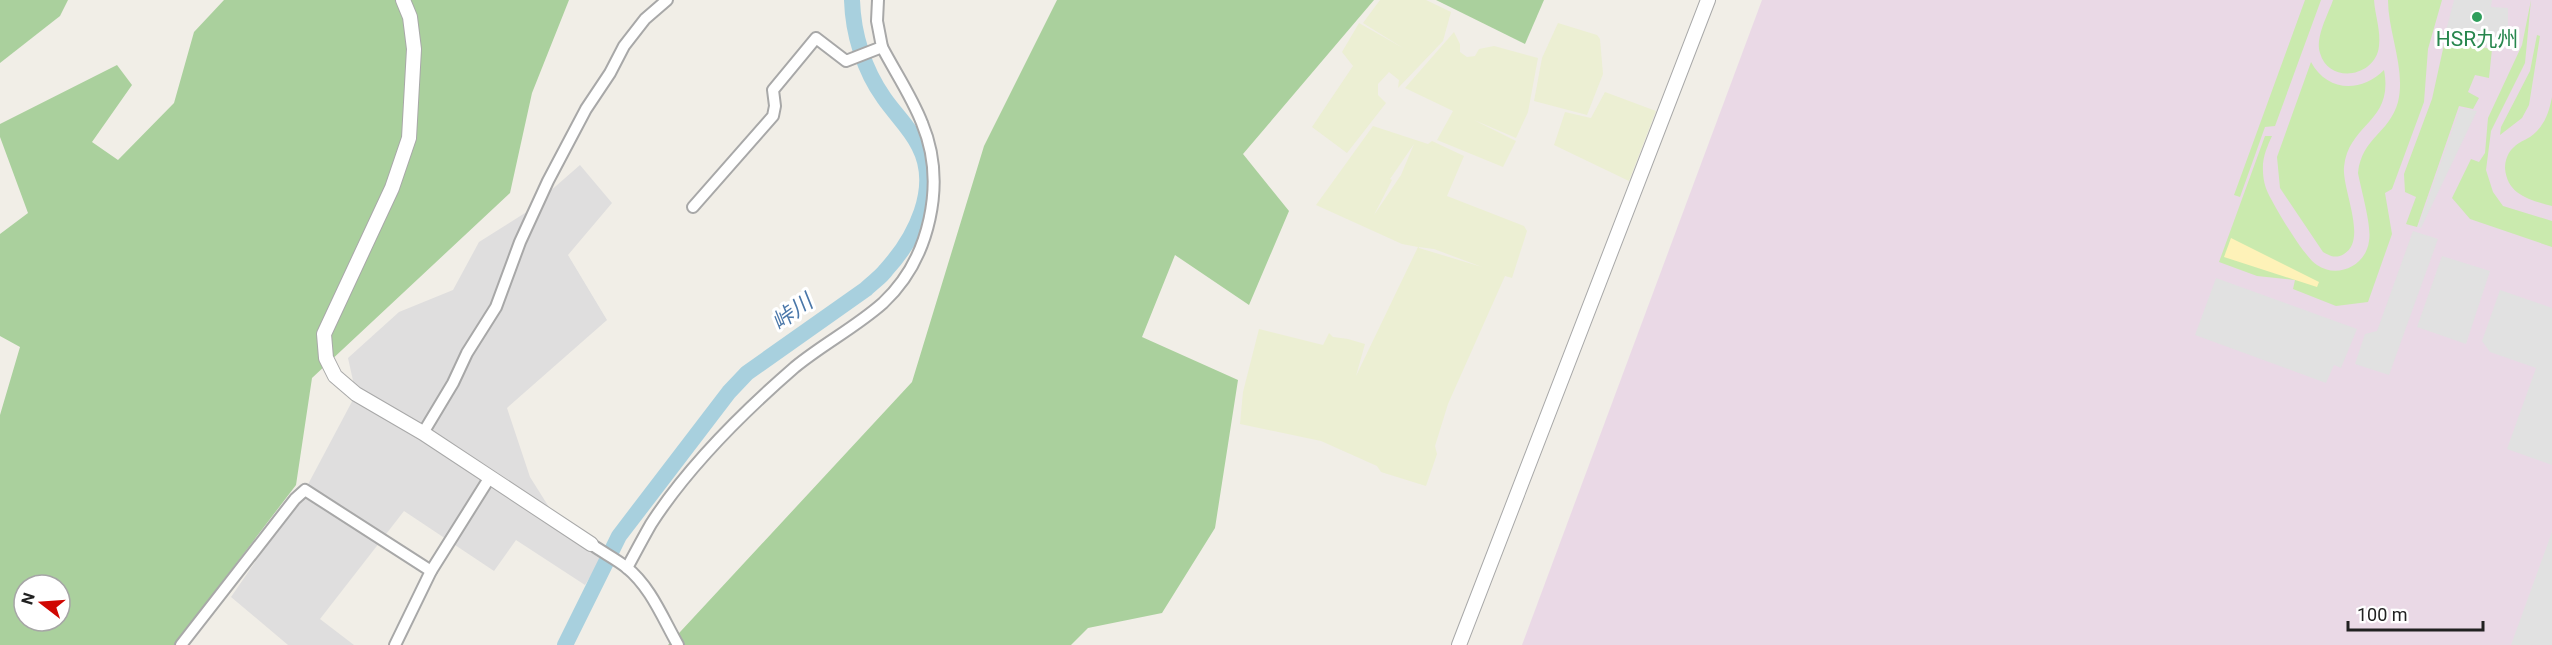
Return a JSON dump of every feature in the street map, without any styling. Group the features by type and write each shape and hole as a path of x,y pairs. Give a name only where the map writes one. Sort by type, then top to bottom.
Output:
{"street":[{"path":"403,0 410,17 414,50 409,138 383,209 324,334 326,358 335,376 356,394 423,433 627,568 659,609 678,645"},
{"path":"423,433 453,383 467,353 496,307 529,222 586,109 610,73 624,46 645,19 667,0"},
{"path":"627,568 652,524 693,469 740,418 816,350 882,304 902,283 923,246 932,205 934,175 923,124 882,47 877,21 878,0"},
{"path":"1459,645 1708,0"},
{"path":"693,207 773,116 775,106 773,90 816,38 846,61 882,47"},
{"path":"395,645 431,571 490,477"},
{"path":"181,645 295,499 305,490 431,571"}],"shaded area":[{"path":"1762,0 2552,0 2552,645 1522,645"},
{"path":"2454,0 2492,0 2491,7 2508,8 2508,38 2497,37 2492,47 2444,38"},
{"path":"2460,108 2477,111 2421,228 2418,227"},
{"path":"580,165 612,203 568,255 607,320 507,408 530,477 559,523 605,554 585,585 516,540 494,571 404,511 320,619 354,645 288,645 231,597 305,490 356,394 348,358 399,312 453,290 479,242 525,213"},
{"path":"2413,231 2438,239 2389,375 2355,364 2365,334 2377,331"},
{"path":"2442,256 2490,271 2466,344 2417,327"},
{"path":"2216,278 2357,329 2341,368 2334,365 2326,383 2195,335"},
{"path":"2500,290 2552,308 2552,465 2507,449 2536,368 2490,352 2482,341"},
{"path":"2552,532 2552,645 2511,645"}],"green space":[{"path":"0,0 68,0 60,16 0,63"},
{"path":"224,0 569,0 532,93 510,193 312,378 296,485 174,645 0,645 0,415 20,347 0,336 0,234 28,213 0,137 0,124 117,65 132,85 92,142 118,160 174,103 194,32"},
{"path":"1057,0 1374,0 1243,154 1289,211 1249,305 1175,255 1142,337 1238,380 1215,528 1162,613 1088,628 1071,645 668,645 912,382 984,146"},
{"path":"1380,0 1426,0 1451,12 1443,41 1398,88 1399,80 1389,72 1378,84 1378,95 1386,103 1347,153 1312,127 1353,66 1342,52 1359,23 1403,48 1363,23"},
{"path":"1436,0 1544,0 1525,44"},
{"path":"2305,0 2321,0 2275,126 2265,127 2240,197 2234,195"},
{"path":"2333,0 2374,0 2379,35 2376,57 2370,65 2352,73 2333,70 2325,63 2320,53 2319,40"},
{"path":"2388,0 2442,0 2428,49 2424,102 2392,189 2385,193 2392,234 2368,302 2336,306 2293,289 2295,280 2257,276 2219,262 2265,136 2272,136 2263,162 2266,188 2283,221 2312,261 2325,269 2341,270 2357,263 2367,250 2370,234 2358,173 2360,161 2370,143 2394,113 2400,89"},
{"path":"2531,0 2525,63 2491,131 2486,170 2493,192 2503,206 2552,221 2552,247 2470,219 2452,198 2471,159 2479,162 2485,153 2488,118 2522,45"},
{"path":"1558,23 1597,35 1600,39 1603,74 1587,115 1534,101 1542,58"},
{"path":"1454,32 1460,44 1460,52 1467,57 1475,56 1479,49 1494,46 1538,58 1528,112 1516,138 1474,120 1516,141 1503,167 1437,140 1453,111 1405,88"},
{"path":"2537,35 2540,36 2529,105 2522,118 2500,135 2501,127 2530,71"},
{"path":"2445,40 2492,49 2489,78 2475,75 2468,92 2479,98 2473,109 2459,106 2417,227 2406,224 2416,197 2405,192 2404,174 2432,99"},
{"path":"2311,62 2326,79 2345,86 2365,83 2384,70 2383,101 2354,140 2344,167 2354,238 2351,247 2344,254 2336,257 2323,252 2280,188 2277,157"},
{"path":"1605,92 1656,111 1629,181 1554,145 1565,112 1591,118"},
{"path":"2552,97 2552,206 2521,195 2510,184 2505,168 2507,156 2512,149 2535,133 2542,124"},
{"path":"1373,126 1428,144 1432,141 1464,156 1447,196 1524,226 1527,231 1512,278 1505,276 1448,404 1435,446 1437,454 1426,486 1381,472 1377,466 1321,441 1240,424 1243,392 1259,329 1323,345 1329,333 1333,337 1365,344 1356,376 1418,247 1402,244 1316,205","holes":["1414,144 1401,175 1374,215 1392,180 1390,179","1419,248 1434,249 1482,267"]}],"sand":[{"path":"2231,238 2319,282 2317,287 2224,257"}],"waterway":[{"name":"峠川","path":"565,645 619,536 729,392 747,373 866,289 897,257 915,228 926,195 925,162 916,140 884,98 865,64 857,39 852,0"}],"place":[{"name":"HSR九州","path":"2477,17"}]}
